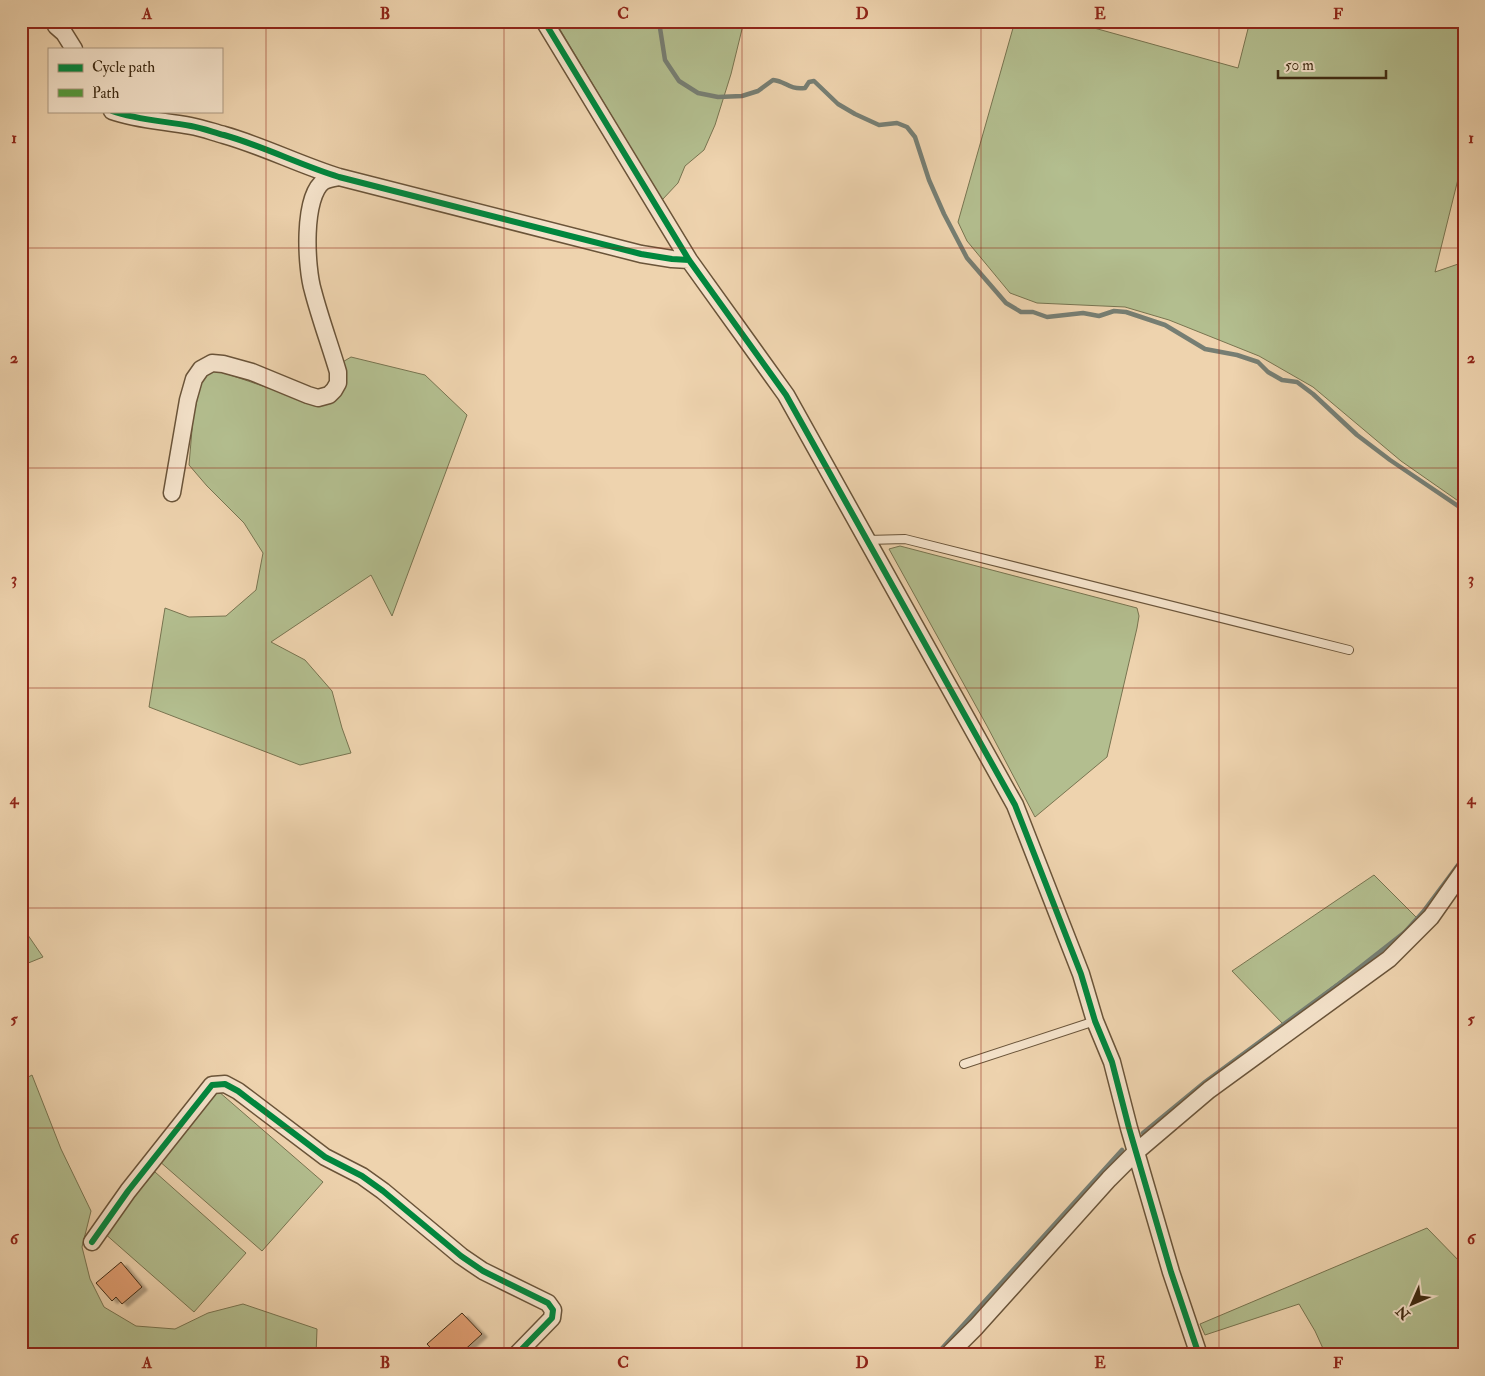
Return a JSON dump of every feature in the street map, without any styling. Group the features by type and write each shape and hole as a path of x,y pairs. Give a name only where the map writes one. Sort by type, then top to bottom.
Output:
{"street":[{"path":"544,21 689,260 786,395 1015,805 1082,974 1095,1021 1112,1062 1171,1272 1198,1355"},
{"path":"56,26 64,33 73,48"},
{"path":"116,112 192,126 227,136 339,177 632,252 689,260"},
{"path":"172,493 188,400 194,379 201,369 212,363 222,364 252,372 318,398 329,395 338,384 338,372 312,290 308,262 308,241 310,205 317,188 325,181 339,177"},
{"path":"948,1355 976,1327 1109,1179 1136,1152 1209,1090 1389,959 1432,917 1464,870"},
{"path":"92,1242 128,1191 212,1085 225,1084 238,1091 325,1157 362,1176 383,1191 460,1256 483,1271 548,1303 553,1310 552,1318 516,1355"}],"lane":[{"path":"867,540 905,539 1349,650"},
{"path":"964,1064 1095,1021"}],"green space":[{"path":"555,21 744,21 731,74 715,125 704,150 685,166 678,183 662,200"},
{"path":"1015,21 1069,21 1238,68 1250,21 1346,21 1361,26 1363,21 1464,21 1464,155 1435,272 1464,262 1464,505 1401,461 1313,387 1259,356 1169,320 1125,307 1037,303 1010,293 967,241 958,222"},
{"path":"351,357 425,375 467,415 392,616 371,575 271,642 305,660 332,691 351,753 300,765 149,707 165,608 189,617 226,616 256,590 263,553 244,523 189,465 193,418 201,382 213,369 315,404 341,363"},
{"path":"900,546 1137,608 1139,616 1137,628 1107,757 1035,817 889,549"},
{"path":"1374,875 1417,918 1394,940 1283,1024 1232,971"},
{"path":"21,925 43,957 21,966"},
{"path":"32,1075 61,1149 91,1211 82,1247 90,1279 104,1307 136,1326 175,1329 208,1313 243,1304 317,1329 316,1355 21,1355 21,1081"},
{"path":"218,1091 323,1182 262,1251 158,1160"},
{"path":"155,1172 246,1253 194,1312 103,1232"},
{"path":"1427,1228 1464,1266 1464,1355 1326,1355 1315,1331 1299,1304 1205,1335 1200,1324"}],"building":[{"path":"121,1262 142,1287 122,1304 116,1297 112,1301 96,1283"},
{"path":"462,1313 482,1334 459,1355 437,1355 427,1344"}],"waterway":[{"path":"660,21 665,60 679,81 698,93 718,97 742,96 758,91 773,80 799,88 805,88 809,82 814,81 838,104 855,114 879,125 897,123 907,127 915,137 929,180 967,258 1006,303 1021,312 1033,312 1047,317 1083,313 1099,316 1114,311 1126,312 1165,325 1205,349 1237,355 1258,362 1268,372 1282,380 1297,382 1313,394 1357,435 1390,460 1464,510"},
{"path":"1143,1133 1205,1082 1340,983 1405,932 1423,912 1464,857"},
{"path":"936,1355 1122,1150"}],"marked path":[{"path":"48,21 56,26"}],"cycle path":[{"path":"544,21 689,260 786,395 1015,805 1081,974 1095,1021 1112,1062 1171,1272 1199,1355"},
{"path":"116,112 191,126 239,139 339,177 641,254 689,260"},
{"path":"92,1242 128,1191 212,1085 225,1084 238,1091 325,1157 362,1176 383,1191 461,1256 483,1271 548,1303 553,1310 552,1318 516,1355"}]}
